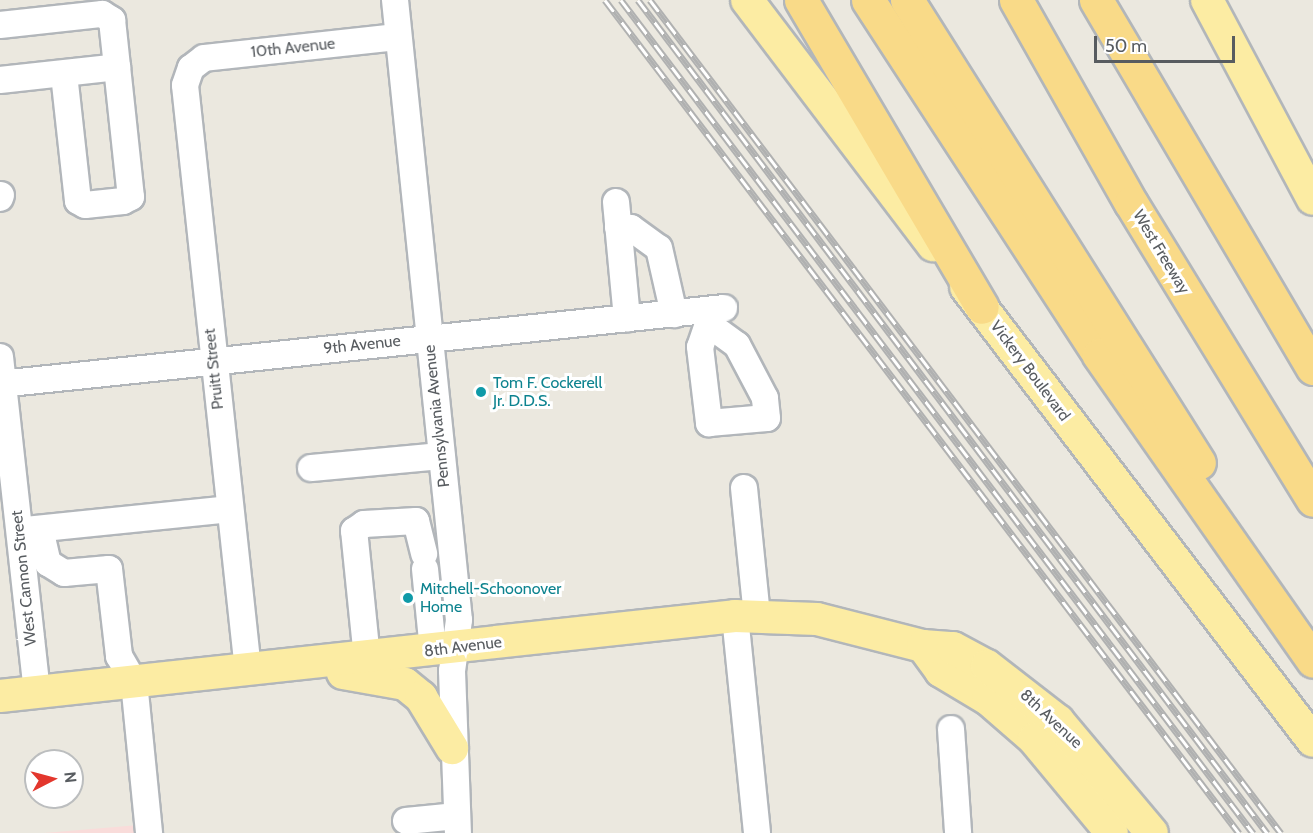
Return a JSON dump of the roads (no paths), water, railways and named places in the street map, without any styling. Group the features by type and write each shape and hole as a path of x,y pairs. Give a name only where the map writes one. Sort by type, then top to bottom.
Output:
{"highway":[{"path":"801,0 982,307"},
{"path":"868,0 1098,355 1313,661"},
{"path":"907,0 1313,643"},
{"name":"West Freeway","path":"1016,0 1131,203 1313,500"},
{"path":"1096,0 1313,368"}],"main road":[{"name":"Vickery Boulevard","path":"747,0 1313,741"},
{"path":"1207,0 1313,199"},
{"name":"8th Avenue","path":"0,696 746,616 860,626 923,646 953,648 1032,698 1079,744 1152,833"},
{"name":"8th Avenue","path":"923,646 941,671 988,699 1034,739 1112,833"},
{"path":"304,664 405,684 421,697 452,748"}],"street":[{"name":"Pennsylvania Avenue","path":"395,0 459,620 444,650 457,824"},
{"path":"0,25 102,14 112,20 131,196 123,201 85,205 78,201 64,74"},
{"name":"10th Avenue","path":"191,68 204,58 398,37"},
{"path":"0,81 117,67"},
{"name":"Pruitt Street","path":"191,68 185,85 248,670"},
{"path":"627,318 617,214 631,228 658,248 674,314"},
{"name":"9th Avenue","path":"2,384 627,318 674,314 713,314"},
{"name":"West Cannon Street","path":"0,357 2,384 30,530 37,692"},
{"path":"311,468 441,456"},
{"path":"744,488 746,616 757,833"},
{"path":"149,833 134,682 119,656 109,569 64,573 48,563 30,530 230,509"},
{"path":"367,658 354,531 364,524 416,521 444,650"},
{"path":"951,729 958,833"},
{"path":"406,821 457,824"}],"railway":[{"path":"605,0 1239,833"},
{"path":"621,0 1253,833"},
{"path":"638,0 1267,833"},
{"path":"650,0 1281,833"}],"place":[{"name":"Tom F. Cockerell Jr. D.D.S.","path":"481,392"},
{"name":"Mitchell-Schoonover Home","path":"408,598"}]}
